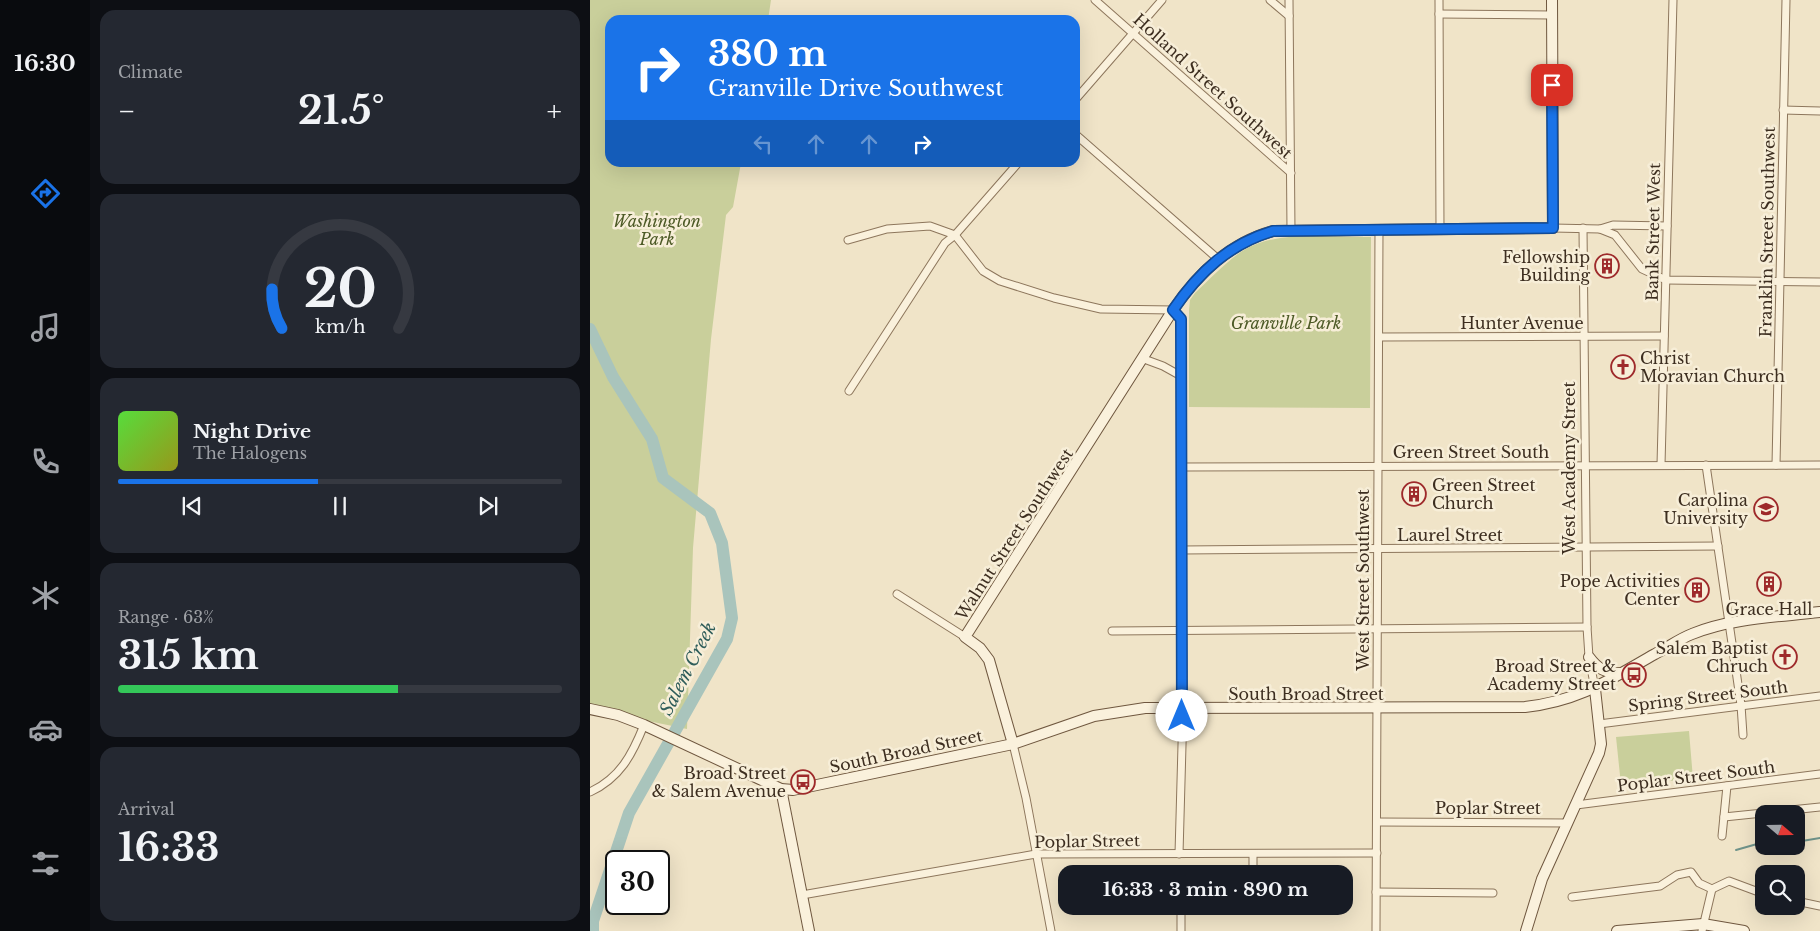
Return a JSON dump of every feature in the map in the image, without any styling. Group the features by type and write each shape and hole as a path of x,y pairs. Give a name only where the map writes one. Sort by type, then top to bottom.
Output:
{"street":[{"name":"Holland Street Southwest","path":"1095,0 1291,173"},
{"path":"1080,94 1162,0"},
{"path":"1270,0 1289,16"},
{"path":"1289,0 1291,230"},
{"path":"1438,0 1440,228"},
{"path":"1552,0 1553,228 1600,229 1615,235 1642,269 1666,280 1820,282"},
{"name":"Bank Street West","path":"1661,466 1673,0"},
{"name":"Franklin Street Southwest","path":"1776,465 1786,0"},
{"path":"1439,14 1552,15"},
{"path":"1784,110 1820,111"},
{"path":"1080,138 1218,258"},
{"path":"849,391 945,243 955,235 1015,167"},
{"path":"848,240 887,229 919,225 936,227 955,235 978,265 1000,281 1054,298 1101,309 1173,310 1181,319 1182,709 1180,854"},
{"path":"1600,229 1613,225 1667,226"},
{"name":"Walnut Street Southwest","path":"1051,931 1026,798 989,660 980,648 965,637 1144,359 1182,296 1218,258 1234,246 1254,236 1273,231 1553,228"},
{"name":"West Academy Street","path":"1526,931 1542,879 1600,754 1601,744 1587,627 1583,228"},
{"name":"West Street Southwest","path":"1376,931 1378,230"},
{"name":"Hunter Avenue","path":"1379,337 1664,336"},
{"path":"1144,359 1163,366 1181,376"},
{"path":"1706,465 1730,624 1743,735"},
{"name":"Green Street South","path":"1182,467 1820,465"},
{"name":"Laurel Street","path":"1182,550 1718,546"},
{"path":"897,594 965,637"},
{"name":"South Broad Street","path":"590,709 618,715 644,725 781,789 807,788 1013,744 1107,713 1145,708 1525,707 1556,703 1595,689 1692,634 1730,624 1820,612"},
{"path":"1112,631 1587,627"},
{"path":"1589,656 1596,666 1604,672 1622,673"},
{"name":"Spring Street South","path":"1599,724 1820,696"},
{"path":"590,792 609,782 617,775 631,754 644,725"},
{"name":"Poplar Street South","path":"1576,805 1820,774"},
{"path":"1722,836 1727,786"},
{"path":"781,789 809,931"},
{"path":"1724,817 1820,807"},
{"name":"Poplar Street","path":"1377,822 1568,823"},
{"name":"Poplar Street","path":"802,895 1036,854 1377,853"},
{"path":"1253,854 1253,865"},
{"path":"1572,897 1660,886 1677,875 1691,872 1699,883 1712,889"},
{"path":"1703,928 1712,889 1729,880 1755,890"},
{"path":"1376,892 1493,893"},
{"path":"1805,903 1820,906"},
{"path":"1181,915 1181,931"},
{"path":"1617,931 1703,928 1744,931"}],"green space":[{"name":"Washington Park","path":"590,0 771,0 769,15 605,15 605,167 740,167 733,207 726,215 711,339 693,548 687,729 590,709"},
{"name":"Granville Park","path":"1285,237 1371,237 1370,408 1189,407 1190,300 1216,273 1238,254 1252,246"},
{"path":"1689,731 1693,779 1621,785 1616,737"}],"waterway":[{"name":"Salem Creek","path":"590,329 613,377 652,439 663,478 710,513 722,543 732,618 727,639 629,813 593,921 593,931"},
{"path":"1805,840 1820,838"},
{"path":"1736,850 1755,845"}],"place":[{"name":"Fellowship Building","path":"1607,266"},
{"name":"Christ Moravian Church","path":"1623,367"},
{"name":"Green Street Church","path":"1414,494"},
{"name":"Carolina University","path":"1766,509"},
{"name":"Grace Hall","path":"1769,584"},
{"name":"Pope Activities Center","path":"1697,590"},
{"name":"Salem Baptist Chruch","path":"1785,657"},
{"name":"Broad Street & Academy Street","path":"1634,675"},
{"name":"Broad Street & Salem Avenue","path":"803,782"}],"route":[{"path":"1182,716 1181,319 1173,310 1182,296 1218,258 1234,246 1254,236 1273,231 1553,228 1552,85"}]}
